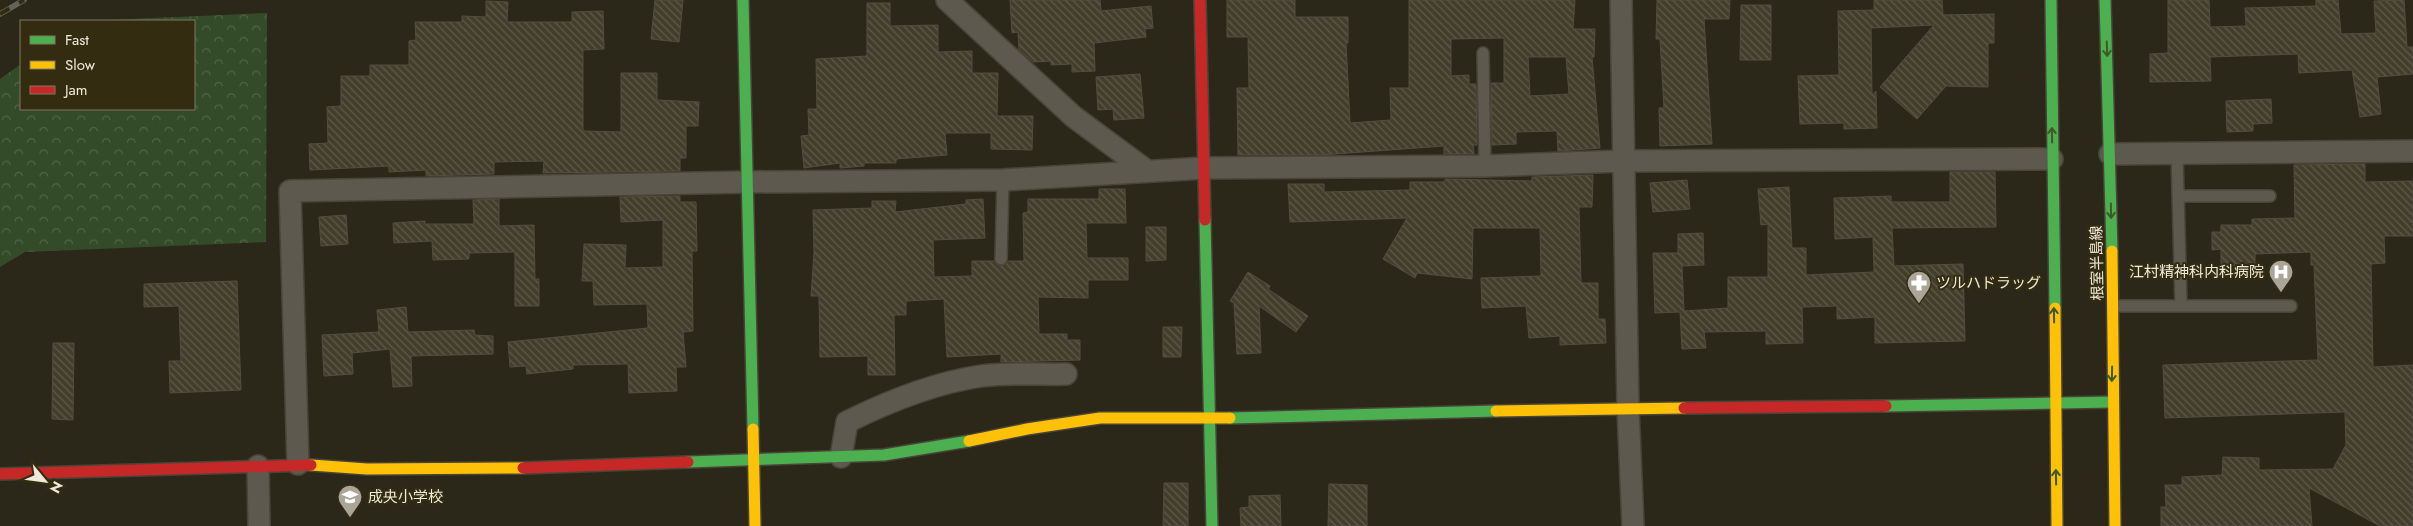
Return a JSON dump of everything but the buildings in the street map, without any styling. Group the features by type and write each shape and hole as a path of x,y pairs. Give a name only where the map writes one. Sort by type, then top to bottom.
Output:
{"street":[{"path":"744,0 755,526"},
{"path":"948,0 1074,116 1147,171"},
{"path":"1200,0 1212,526"},
{"path":"1621,0 1628,408 1633,526"},
{"path":"2050,0 2057,526"},
{"name":"根室半島線","path":"2105,0 2113,306 2115,526"},
{"path":"2110,154 2413,151"},
{"path":"298,464 290,191 747,182 1003,180 1205,168 1485,166 1624,161 2052,159"},
{"path":"841,457 847,422 878,407 938,385 982,376 1066,374"},
{"path":"0,474 298,464 367,469 518,468 884,456 936,448 1027,429 1100,418 1210,418 1628,408 2113,402"},
{"path":"258,466 259,526"}],"lane":[{"path":"1483,53 1485,166"},
{"path":"2177,154 2181,305"},
{"path":"1001,259 1003,180"},
{"path":"2178,196 2270,196"},
{"path":"2113,306 2291,306"}],"green space":[{"path":"267,13 266,242 25,252 0,267 0,79 20,65 20,110 195,110 195,20 108,20"}],"railway":[{"path":"0,14 24,0"}],"traffic: fast":[{"path":"743,0 753,429"},
{"path":"2051,0 2055,308"},
{"path":"2105,0 2112,251"},
{"path":"1205,220 1212,526"},
{"path":"1886,406 2113,402"},
{"path":"1230,418 1496,411"},
{"path":"688,462 884,455 969,441"}],"traffic: slow":[{"path":"2112,251 2115,526"},
{"path":"2055,308 2057,526"},
{"path":"1496,411 1684,408"},
{"path":"969,441 1027,429 1100,418 1230,418"},
{"path":"753,429 755,526"},
{"path":"311,465 367,469 523,468"}],"traffic: jam":[{"path":"1200,0 1205,220"},
{"path":"1684,408 1886,406"},
{"path":"523,468 688,462"},
{"path":"0,474 311,465"}],"place":[{"name":"江村精神科内科病院","path":"2281,293"},
{"name":"ツルハドラッグ","path":"1919,304"},
{"name":"成央小学校","path":"350,518"}]}
